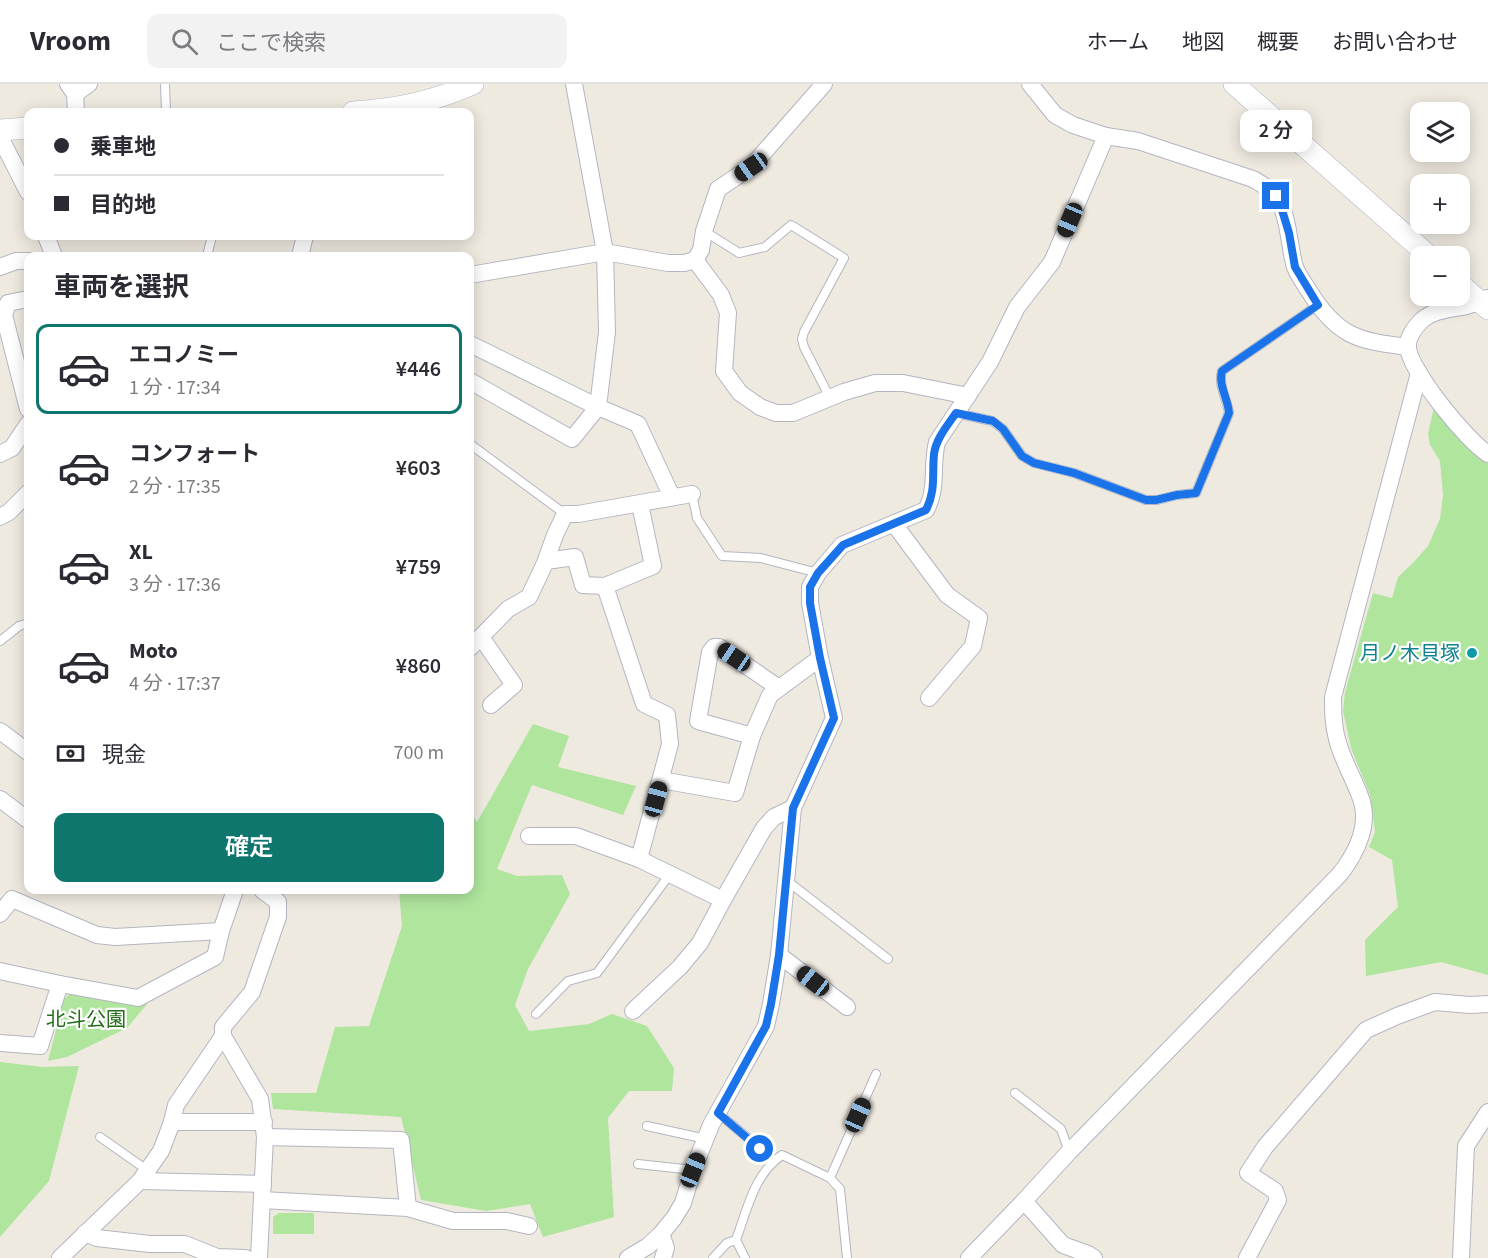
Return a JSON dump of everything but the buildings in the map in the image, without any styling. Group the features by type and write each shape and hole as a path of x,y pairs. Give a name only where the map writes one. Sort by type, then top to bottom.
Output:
{"street":[{"path":"397,108 453,93 473,84"},
{"path":"474,383 572,439 598,407 607,332 605,252 574,84"},
{"path":"474,274 605,252 668,263 695,260 701,250 704,231 718,189 751,167 824,84"},
{"path":"1234,84 1418,246"},
{"path":"76,108 77,87"},
{"path":"1037,87 1055,115 1073,125 1106,136 1138,141 1253,179 1266,187 1276,196 1282,210 1295,267 1329,319 1340,329 1354,336 1376,343 1408,347"},
{"path":"0,130 24,128"},
{"path":"628,1258 648,1246 661,1234 683,1203 706,1138 766,1026 779,955 793,808 834,718 820,658 810,603 810,587 818,573 843,545 926,510 931,501 934,484 934,454 937,442 990,362 1017,307 1052,262 1106,136"},
{"path":"0,137 24,184"},
{"path":"695,260 721,295 728,313 724,371 740,393 760,407 776,413 793,413 875,383 903,383 968,396"},
{"path":"0,267 16,261 24,261"},
{"path":"1470,292 1485,303"},
{"path":"24,300 8,303 4,315 24,393"},
{"path":"1485,303 1435,312 1423,320 1411,333 1408,347 1413,363 1439,402 1465,434 1488,454"},
{"path":"474,346 598,407 638,424 672,497"},
{"path":"969,1258 1340,874 1356,850 1360,841 1364,814 1361,798 1337,739 1333,719 1333,697 1419,373"},
{"path":"0,454 12,448 24,430"},
{"path":"474,643 508,609 529,597 565,514 578,514 692,494"},
{"path":"0,518 24,497"},
{"path":"546,561 575,556 583,585 605,586 653,566 640,504"},
{"path":"894,524 946,595 979,618 973,646 929,698"},
{"path":"605,586 644,704 667,715 670,744 639,859"},
{"path":"474,645 514,685 491,705"},
{"path":"752,736 698,721 710,652 714,647 719,647 779,688"},
{"path":"661,780 735,793 752,736 770,695 820,658"},
{"path":"0,731 24,749"},
{"path":"0,799 24,817"},
{"path":"633,1011 680,967 700,944 764,828 774,817 793,808"},
{"path":"529,836 576,836 639,859 723,900"},
{"path":"0,971 138,998 215,957 221,931 235,894"},
{"path":"259,1258 264,1130 260,1099 223,1036 223,1027 252,992 278,917 278,902 267,894"},
{"path":"0,914 12,899 97,935 115,937 221,931"},
{"path":"779,955 847,1007"},
{"path":"0,1043 40,1046 60,984"},
{"path":"1247,1258 1278,1200 1275,1191 1248,1173 1265,1147 1366,1030 1435,1002 1488,1004"},
{"path":"60,1258 143,1175 161,1151 176,1105 223,1036"},
{"path":"1461,1258 1466,1146 1481,1136 1488,1112"},
{"path":"172,1122 401,1140 408,1208"},
{"path":"143,1175 263,1192 408,1208 453,1221 507,1221 529,1226"},
{"path":"1024,1201 1063,1245 1094,1258"},
{"path":"85,1233 146,1251 185,1244 217,1257 246,1258"},
{"path":"661,1234 666,1248 663,1258"}],"lane":[{"path":"165,84 166,108"},
{"path":"704,231 739,253 765,247 791,225 844,258 802,339 830,398"},
{"path":"956,413 993,421 1003,429 1022,456 1034,463 1074,473 1146,500 1196,493 1229,413 1220,380 1222,371 1318,305"},
{"path":"474,447 565,514"},
{"path":"692,494 697,518 722,556 761,558 818,573"},
{"path":"0,641 24,624"},
{"path":"536,1014 568,981 597,973 670,874"},
{"path":"786,880 888,959"},
{"path":"830,1178 876,1074"},
{"path":"1016,1093 1061,1129 1070,1152"},
{"path":"718,1113 774,1161"},
{"path":"647,1126 706,1138"},
{"path":"100,1137 143,1175"},
{"path":"745,1258 736,1240 754,1189 767,1168 782,1155 830,1178 840,1189 847,1258"},
{"path":"638,1164 693,1170"},
{"path":"713,1258 727,1244 736,1240"}],"green space":[{"path":"1434,407 1465,445 1488,463 1488,975 1441,962 1366,976 1365,940 1398,907 1392,860 1369,847 1375,832 1370,795 1351,748 1343,711 1345,692 1373,593 1392,598 1398,577 1428,546 1440,519 1443,495 1440,461 1430,445 1428,434"},
{"path":"533,724 569,736 558,767 636,786 623,815 532,785 497,869 517,876 562,875 570,894 528,969 515,1005 529,1031 589,1024 612,1014 647,1026 674,1068 672,1091 629,1091 608,1118 614,1217 543,1237 530,1204 486,1211 421,1200 401,1117 273,1109 271,1093 316,1093 335,1027 369,1026 402,926 399,894 474,894 474,817 477,822"},
{"name":"北斗公園","path":"73,991 147,1004 127,1028 67,1057 48,1061 64,999"},
{"path":"0,1062 43,1067 79,1066 49,1181 0,1237"},
{"path":"279,1213 314,1213 314,1234 273,1234 273,1217"}],"place":[{"name":"月ノ木貝塚","path":"1472,653"}],"route":[{"path":"760,1149 718,1113 766,1026 779,955 793,808 834,718 820,658 810,603 810,587 818,573 843,545 926,510 931,501 934,484 934,454 937,442 956,413 993,421 1003,429 1022,456 1034,463 1074,473 1146,500 1196,493 1229,413 1220,380 1222,371 1318,305 1295,267 1289,233 1276,196"}]}
